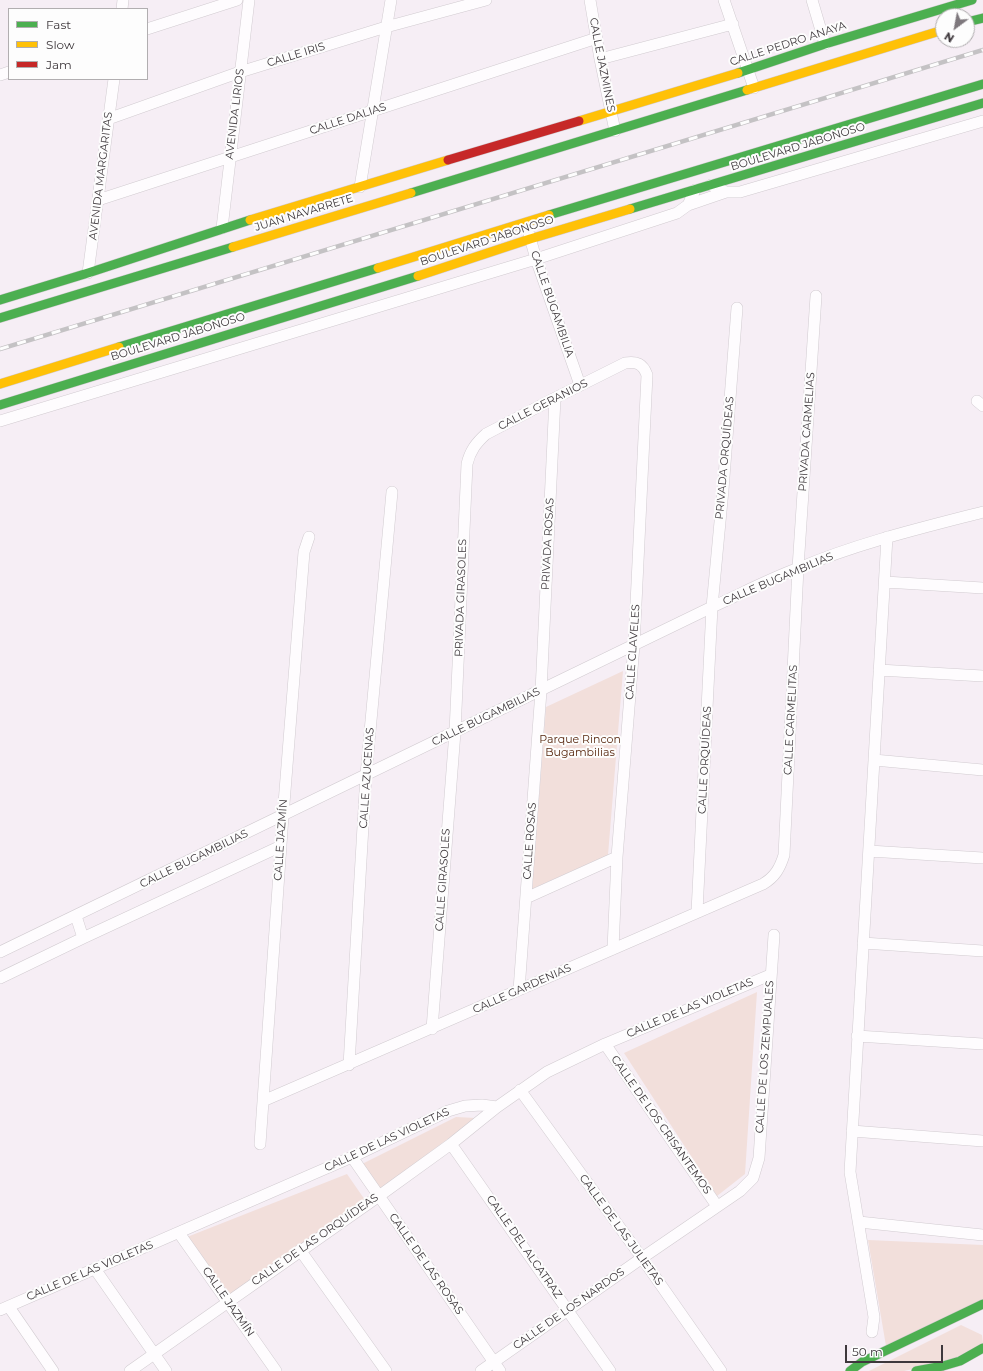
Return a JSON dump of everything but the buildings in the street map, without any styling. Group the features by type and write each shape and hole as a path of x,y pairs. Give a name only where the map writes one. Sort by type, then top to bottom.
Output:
{"main road":[{"name":"CALLE PEDRO ANAYA","path":"611,110 748,70 825,44 972,0"},
{"path":"615,131 935,32"},
{"name":"BOULEVARD JABONOSO","path":"0,384 526,222 983,84"},
{"name":"BOULEVARD JABONOSO","path":"0,405 291,314 387,286 530,239 983,103"},
{"name":"JUAN NAVARRETE","path":"0,300 88,273 222,228 611,110"},
{"name":"JUAN NAVARRETE","path":"0,318 615,131"},
{"path":"850,1371 862,1362 983,1306"},
{"path":"916,1371 960,1361 983,1348"}],"street":[{"path":"148,29 237,0"},
{"name":"AVENIDA LIRIOS","path":"222,228 249,0"},
{"path":"360,187 391,0"},
{"name":"CALLE IRIS","path":"108,119 240,72 386,28 486,0"},
{"name":"CALLE JAZMINES","path":"590,0 600,59 615,131"},
{"path":"724,0 754,88"},
{"path":"812,0 825,44"},
{"path":"600,59 733,24"},
{"name":"CALLE DALIAS","path":"98,200 597,38"},
{"name":"AVENIDA MARGARITAS","path":"88,273 114,80"},
{"path":"931,119 936,135"},
{"path":"0,421 536,259 677,212 688,205 726,192 740,192 983,121"},
{"path":"711,185 726,192"},
{"path":"688,205 695,190"},
{"path":"646,205 651,221"},
{"name":"CALLE BUGAMBILIA","path":"526,222 536,259 580,385"},
{"path":"476,257 481,275"},
{"name":"PRIVADA CARMELIAS","path":"798,568 816,296"},
{"name":"PRIVADA ORQUÍDEAS","path":"712,607 723,490 737,308"},
{"path":"291,314 295,332"},
{"name":"CALLE GERANIOS","path":"467,464 470,453 486,434 580,385 625,363 634,361"},
{"name":"CALLE CLAVELES","path":"613,949 617,857 634,645 647,375 644,368 634,361"},
{"name":"PRIVADA ROSAS","path":"541,691 555,398"},
{"name":"PRIVADA GIRASOLES","path":"455,732 467,464"},
{"name":"CALLE AZUCENAS","path":"349,1065 366,775 392,492"},
{"name":"CALLE BUGAMBILIAS","path":"0,952 712,607 798,568 839,552 887,537 983,512"},
{"name":"CALLE JAZMÍN","path":"260,1144 283,816 304,552 309,537"},
{"path":"872,1332 874,1318 850,1172 887,537"},
{"name":"CALLE CARMELITAS","path":"778,871 784,855 798,568"},
{"path":"885,582 983,588"},
{"name":"CALLE ORQUÍDEAS","path":"698,912 712,607"},
{"path":"879,670 983,676"},
{"name":"CALLE ROSAS","path":"519,990 541,691"},
{"name":"CALLE GIRASOLES","path":"432,1028 455,732"},
{"path":"874,760 983,770"},
{"path":"0,978 281,846"},
{"path":"869,851 983,858"},
{"path":"526,898 617,857"},
{"name":"CALLE GARDENIAS","path":"263,1101 349,1065 763,884 771,879 778,871"},
{"path":"76,916 83,938"},
{"name":"CALLE DE LOS ZEMPUALES","path":"753,1178 759,1158 770,975 774,935"},
{"path":"863,943 983,951"},
{"name":"CALLE DE LAS VIOLETAS","path":"4,1308 352,1157 448,1111 465,1106 482,1105 497,1107 547,1072 605,1044 770,975"},
{"path":"857,1036 983,1044"},
{"name":"CALLE DE LOS CRISANTEMOS","path":"605,1044 717,1206"},
{"name":"CALLE DE LAS JULIETAS","path":"520,1090 642,1258 721,1371"},
{"name":"CALLE DE LAS ORQUÍDEAS","path":"130,1371 451,1144 497,1107"},
{"path":"852,1131 983,1141"},
{"name":"CALLE DEL ALCATRAZ","path":"451,1144 610,1371"},
{"name":"CALLE DE LAS ROSAS","path":"352,1157 497,1367"},
{"name":"CALLE DE LOS NARDOS","path":"481,1371 497,1367 568,1310 740,1191 753,1178"},
{"path":"859,1222 983,1235"},
{"name":"CALLE JAZMÍN","path":"179,1233 276,1371"},
{"path":"300,1250 386,1371"},
{"path":"95,1269 166,1371"},
{"path":"4,1308 53,1371"}],"green space":[{"name":"Parque Rincon Bugambilias","path":"623,671 608,855 532,889 546,707"},
{"path":"757,992 745,1174 717,1196 624,1053"},
{"path":"456,1117 476,1118 378,1191 362,1164"},
{"path":"347,1174 365,1200 230,1294 187,1237"},
{"path":"868,1240 983,1245 983,1300 886,1346"},
{"path":"961,1325 982,1335 983,1344 960,1358 904,1371 869,1371"}],"railway":[{"path":"0,349 983,50"}],"traffic: fast":[{"path":"738,73 825,44 972,0"},
{"path":"975,20 983,18"},
{"path":"549,215 983,84"},
{"path":"411,193 747,90"},
{"path":"630,209 983,103"},
{"path":"0,300 250,220"},
{"path":"0,318 233,247"},
{"path":"119,347 378,268"},
{"path":"0,405 418,276"},
{"path":"850,1371 862,1362 983,1304"},
{"path":"916,1371 960,1361 983,1348"}],"traffic: slow":[{"path":"747,90 935,32"},
{"path":"579,121 738,73"},
{"path":"250,220 448,160"},
{"path":"233,247 411,193"},
{"path":"418,276 530,239 630,209"},
{"path":"378,268 549,215"},
{"path":"0,384 119,347"}],"traffic: jam":[{"path":"448,160 579,121"}]}
